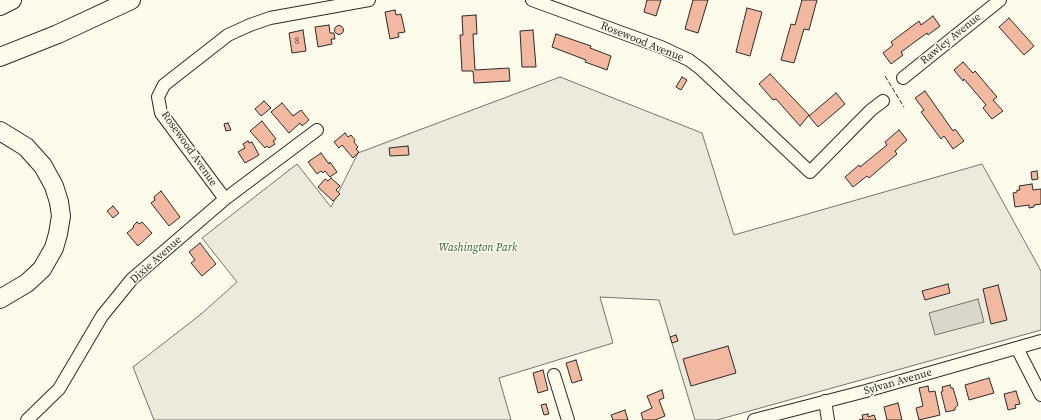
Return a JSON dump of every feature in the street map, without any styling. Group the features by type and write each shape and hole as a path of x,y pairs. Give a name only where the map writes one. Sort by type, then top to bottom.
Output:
{"highway":[{"path":"0,6 12,0"},
{"path":"0,57 58,34 132,0"},
{"path":"0,131 26,147 44,166 54,186 59,202 61,216 57,241 52,254 42,269 27,283 0,299"}],"street":[{"name":"Rosewood Avenue","path":"225,199 162,113 158,97 164,85 228,36 250,25 270,18 369,0"},
{"name":"Rosewood Avenue","path":"532,0 661,47 689,60 701,69 810,172 872,110 883,101"},
{"name":"Rawley Avenue","path":"903,78 1000,0"},
{"name":"Dixie Avenue","path":"27,420 59,389 102,316 132,279 225,199 317,130"},
{"name":"Sylvan Avenue","path":"754,420 1041,341"},
{"path":"1017,348 1041,395"},
{"path":"554,375 568,420"},
{"path":"825,401 828,420"}],"green space":[{"name":"Washington Park","path":"560,77 702,133 734,235 982,164 1041,271 1041,330 717,420 695,420 659,300 600,297 613,343 499,378 511,420 154,420 133,367 200,315 237,282 202,238 297,164 331,207 358,153"}],"shaded area":[{"path":"978,299 984,322 935,335 929,313"}],"building":[{"path":"647,0 661,0 656,16 644,12"},
{"path":"693,0 708,0 698,33 685,29"},
{"path":"802,0 817,0 809,30 804,29 794,63 781,60 791,24 795,25"},
{"path":"747,8 762,12 750,56 736,52"},
{"path":"395,10 396,15 401,14 405,32 398,33 399,37 390,39 385,12"},
{"path":"476,15 477,34 473,34 475,70 509,68 510,81 474,83 473,71 462,71 460,35 463,35 462,16"},
{"path":"933,16 940,26 928,35 927,33 901,52 903,55 891,64 883,53 893,45 891,42 919,21 921,25"},
{"path":"1009,18 1034,46 1024,55 999,27"},
{"path":"329,25 330,33 334,33 335,39 331,39 332,44 318,47 315,27"},
{"path":"339,25 344,30 339,35 334,30"},
{"path":"303,30 306,51 292,53 289,33"},
{"path":"533,30 536,67 522,67 520,31"},
{"path":"556,34 591,46 590,48 611,56 607,70 552,47"},
{"path":"963,62 973,73 975,71 997,97 993,100 1003,111 992,119 983,108 986,105 964,79 963,81 954,70"},
{"path":"770,74 809,115 800,126 776,99 773,100 759,84"},
{"path":"682,77 687,80 681,90 676,87"},
{"path":"925,91 953,131 955,129 964,141 953,149 944,136 941,139 921,112 924,110 915,98"},
{"path":"836,93 845,104 818,127 809,116"},
{"path":"264,101 271,108 261,116 255,109"},
{"path":"282,103 293,116 301,110 309,120 302,126 300,123 289,133 271,112"},
{"path":"262,121 276,139 273,141 275,144 269,148 267,146 265,148 250,131"},
{"path":"228,123 231,130 226,131 224,124"},
{"path":"899,130 907,140 895,151 897,154 869,178 867,176 853,187 845,177 887,145 885,142"},
{"path":"345,133 348,137 351,135 358,147 356,149 359,152 353,158 342,145 339,148 334,142"},
{"path":"248,141 249,143 252,142 259,155 245,163 238,152 245,148 243,144"},
{"path":"408,146 409,155 390,156 389,148"},
{"path":"321,153 337,172 330,177 325,171 323,173 321,171 317,174 308,162"},
{"path":"1037,171 1038,179 1032,180 1031,172"},
{"path":"331,178 340,186 336,190 340,194 333,201 318,187 325,179 328,181"},
{"path":"1032,184 1033,190 1041,189 1041,204 1034,205 1034,207 1029,208 1029,205 1015,207 1013,193 1020,190 1019,186"},
{"path":"161,191 180,217 169,226 151,203 155,200 154,197"},
{"path":"113,206 119,213 113,218 107,211"},
{"path":"137,222 139,224 142,222 152,233 138,246 127,233"},
{"path":"200,243 216,264 202,276 191,263 195,260 189,252"},
{"path":"948,284 950,293 925,300 922,291"},
{"path":"998,285 1007,320 991,324 983,289"},
{"path":"676,335 678,341 672,343 670,337"},
{"path":"728,346 736,373 691,386 683,359"},
{"path":"576,360 582,380 572,383 566,363"},
{"path":"543,370 548,390 538,393 533,373"},
{"path":"989,378 994,393 969,400 965,385"},
{"path":"950,385 951,388 953,388 958,405 955,410 946,412 941,392 943,391 942,387"},
{"path":"928,386 929,392 935,391 940,415 919,420 916,408 923,406 919,388"},
{"path":"662,390 664,398 659,400 665,416 655,420 643,420 641,413 652,408 647,396"},
{"path":"1016,391 1020,404 1015,405 1016,408 1008,410 1004,394"},
{"path":"898,403 902,420 887,420 884,407"},
{"path":"546,404 549,414 544,415 541,405"},
{"path":"625,410 628,420 613,420 611,415"},
{"path":"868,414 868,417 874,415 876,420 859,420 863,419 862,415"}],"fence":[{"path":"885,76 904,107"}]}
